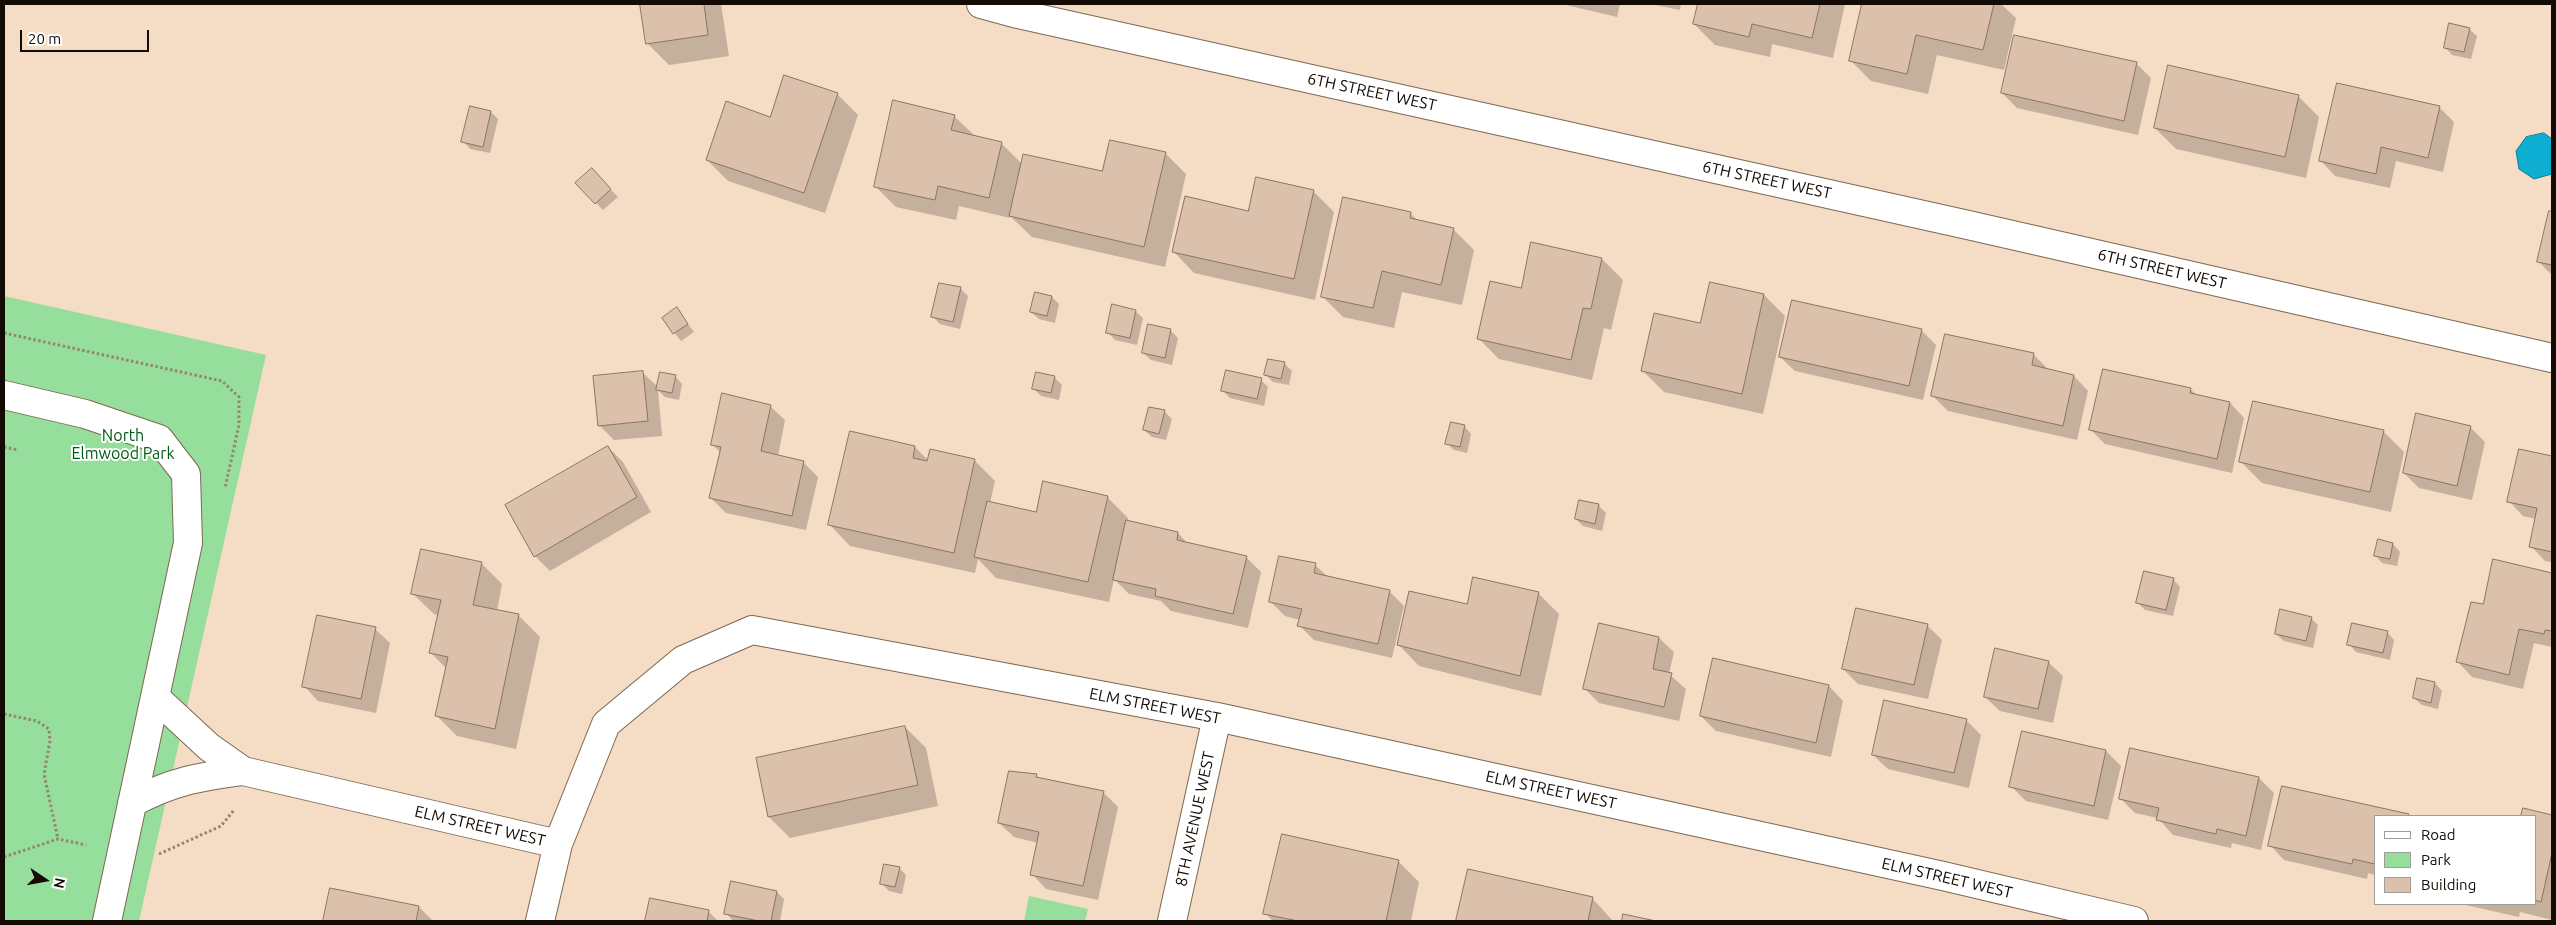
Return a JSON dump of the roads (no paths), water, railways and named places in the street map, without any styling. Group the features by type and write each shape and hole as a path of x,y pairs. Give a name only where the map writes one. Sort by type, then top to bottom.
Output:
{"street":[{"name":"6TH STREET WEST","path":"981,4 1014,13 1968,224 2552,358"},
{"path":"4,396 85,414 159,439 186,474 188,543 107,921"},
{"name":"ELM STREET WEST","path":"243,771 558,844 606,724 683,660 752,630 1217,717 1944,876 2134,921"},
{"path":"155,696 209,747 243,771"},
{"name":"8TH AVENUE WEST","path":"1172,921 1217,717"},
{"path":"132,803 159,788 186,779 243,771"},
{"path":"540,921 558,844"}],"water":[{"path":"2544,133 2552,139 2552,174 2534,179 2519,169 2516,151 2526,137"}],"park label":[{"name":"North Elmwood Park","path":"123,445"}]}
